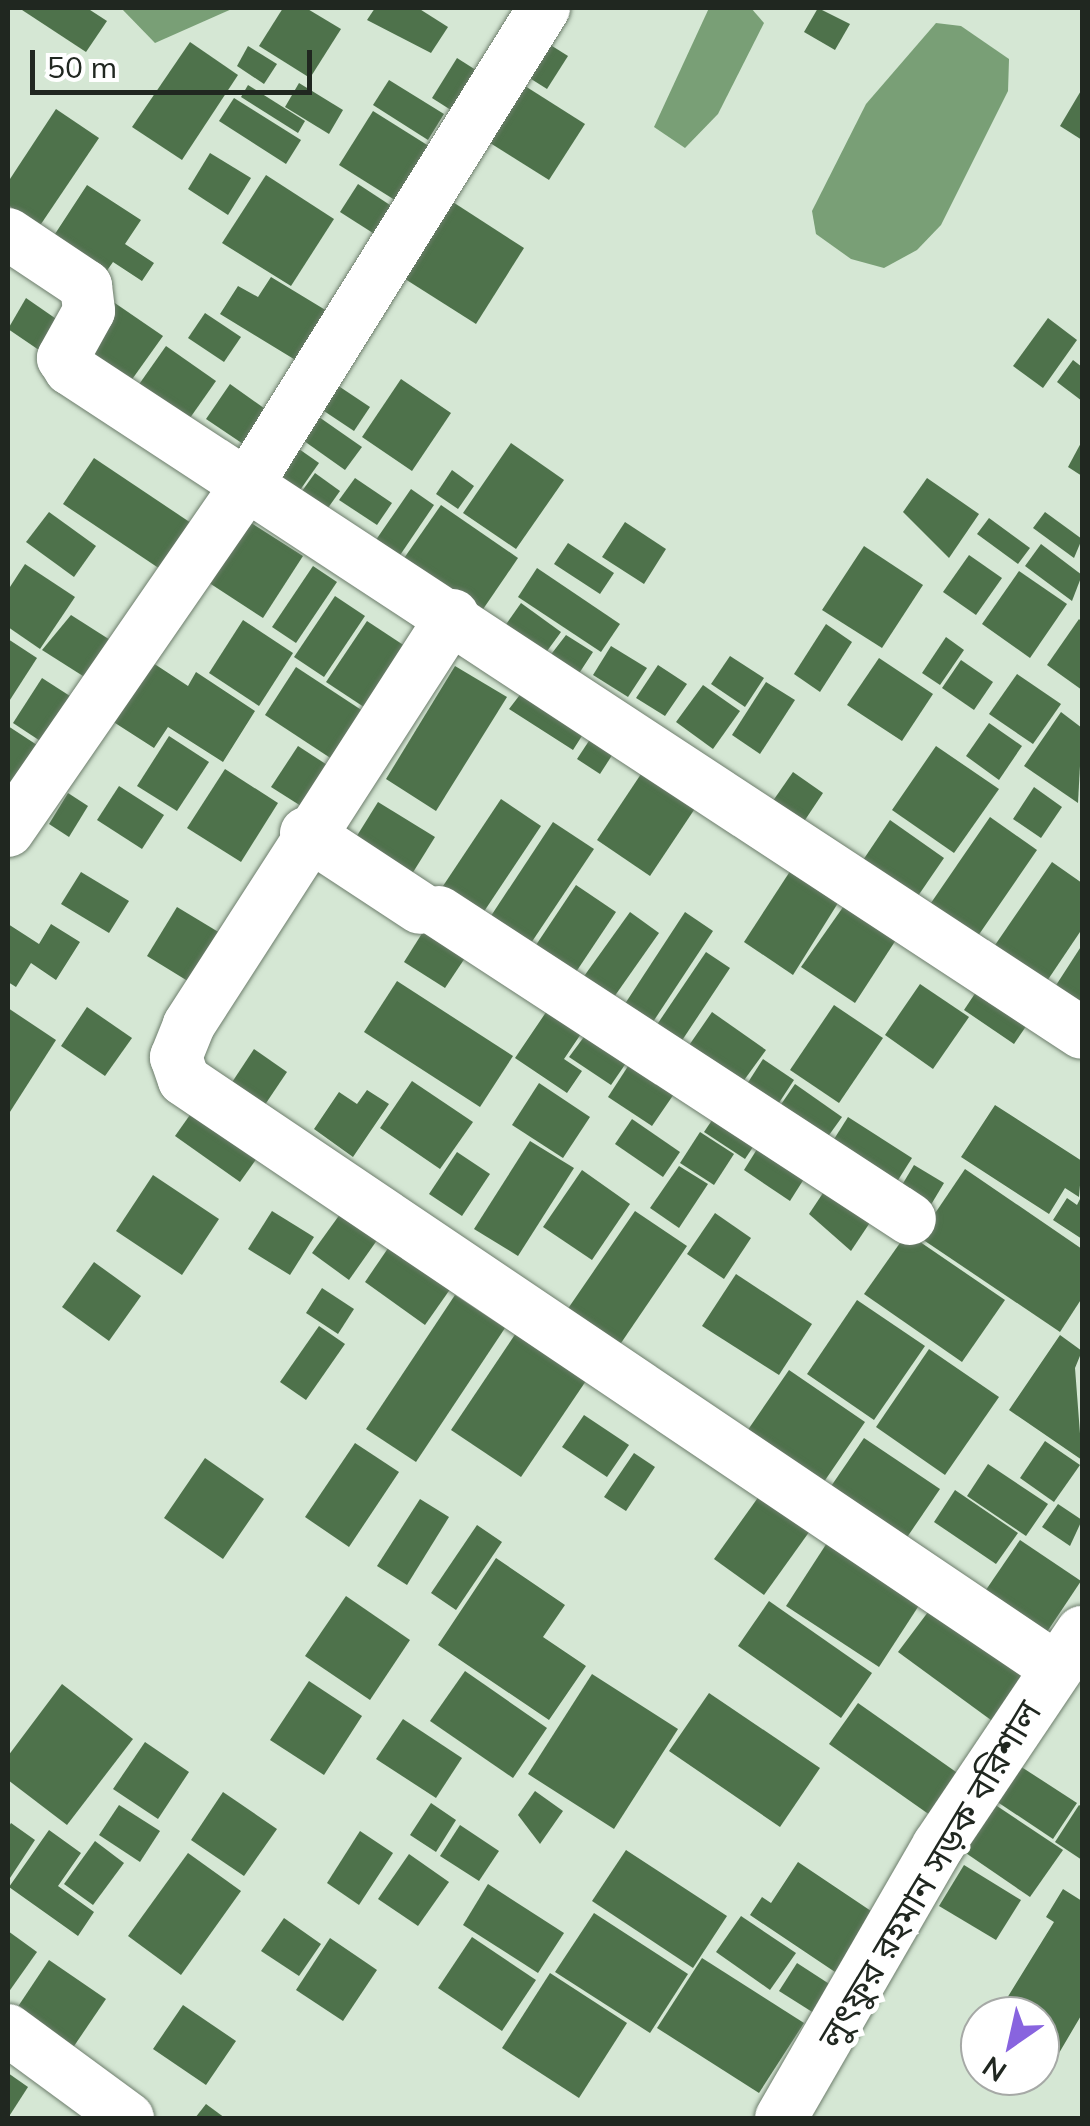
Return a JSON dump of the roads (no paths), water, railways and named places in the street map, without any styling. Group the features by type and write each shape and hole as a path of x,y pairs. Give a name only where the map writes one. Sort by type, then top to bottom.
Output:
{"street":[{"path":"8,832 248,485 544,8"},
{"path":"8,234 86,286 89,311 63,358 70,368 453,614 1009,993 1082,1034"},
{"path":"453,614 306,834 189,1024 176,1056 184,1080 1069,1650"},
{"path":"306,834 910,1219"},
{"name":"লুৎফুর রহমান সড়ক বরিশাল","path":"781,2118 938,1846 1069,1650"},
{"path":"8,2030 128,2118"}]}
